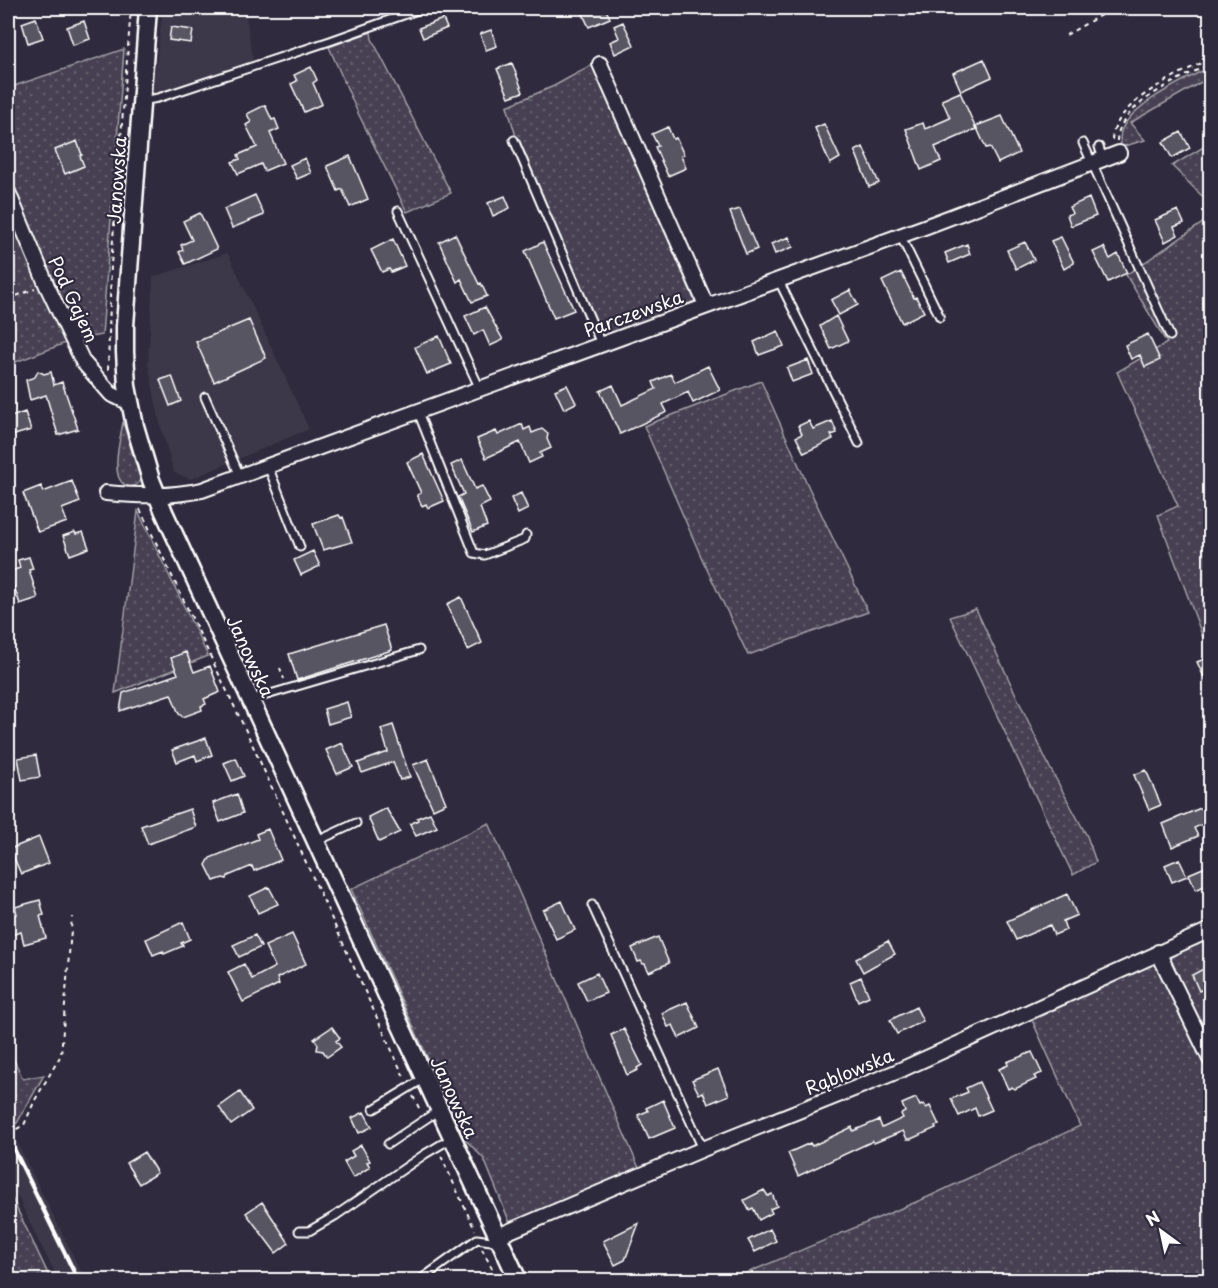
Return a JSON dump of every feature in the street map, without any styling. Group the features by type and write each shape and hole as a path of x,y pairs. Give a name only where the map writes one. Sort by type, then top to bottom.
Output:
{"street":[{"name":"Janowska","path":"148,8 125,326 130,403 139,444 157,497 518,1281"},
{"path":"600,64 706,305"},
{"name":"Parczewska","path":"106,494 157,497 202,490 900,236 1106,155"},
{"name":"Pod Gajem","path":"8,192 46,286 83,362 111,394 130,403"},
{"name":"Rąblowska","path":"499,1239 703,1149 896,1072 1210,930"},
{"path":"1158,952 1210,1059"}],"lane":[{"path":"141,101 158,98 423,8"},
{"path":"514,140 601,344"},
{"path":"1083,143 1106,155 1170,336"},
{"path":"398,211 480,389"},
{"path":"900,236 940,317"},
{"path":"778,279 860,443"},
{"path":"206,397 240,476"},
{"path":"418,412 474,554 485,555 525,539 526,535"},
{"path":"268,466 300,547"},
{"path":"250,700 419,650"},
{"path":"315,842 356,823"},
{"path":"592,905 703,1149"},
{"path":"374,1109 425,1078"},
{"path":"388,1144 439,1110"},
{"path":"299,1231 309,1231 335,1216 452,1138"},
{"path":"420,1281 477,1239 499,1239"}],"path":[{"path":"111,394 107,346 110,276 131,8"},
{"path":"1066,35 1113,8"},
{"path":"1106,155 1119,119 1153,88 1210,59"},
{"path":"1106,155 1116,142 1118,130 1136,108 1154,93 1210,64"},
{"path":"8,281 13,297"},
{"path":"8,298 46,286"},
{"path":"134,495 424,1119"},
{"path":"280,668 287,688"},
{"path":"8,1128 15,1130 24,1125 35,1100 62,1055 72,917"},
{"path":"437,1147 498,1281"}],"shaded area":[{"path":"163,8 245,8 253,62 152,95"},
{"path":"371,32 372,39 451,193 407,212 357,111 329,47"},
{"path":"124,49 102,335 76,339 8,365 8,88"},
{"path":"592,65 695,301 603,338 517,140 507,106 554,86"},
{"path":"1210,67 1210,77 1130,123 1145,140 1121,147 1122,129 1128,119 1138,110 1175,85"},
{"path":"1210,143 1210,204 1172,166"},
{"path":"1210,218 1210,657 1158,515 1178,506 1117,372 1167,343 1126,275"},
{"path":"228,253 309,429 191,479 174,473 160,424 148,363 153,277"},
{"path":"761,381 868,612 748,655 703,561 644,426"},
{"path":"123,422 141,481 132,487 120,480 118,473 117,456"},
{"path":"138,511 208,656 115,693"},
{"path":"976,609 1050,768 1087,836 1096,862 1073,875 950,617"},
{"path":"489,823 639,1168 510,1223 484,1159 464,1138 351,889"},
{"path":"1210,936 1210,1280 730,1280 928,1197 1080,1126 1032,1020"},
{"path":"8,1047 23,1079 44,1075 17,1123 8,1124"},
{"path":"8,1124 85,1280 59,1280 38,1240 8,1176"},
{"path":"8,1190 51,1280 8,1280"}],"building":[{"path":"580,8 605,8 610,18 589,27"},
{"path":"36,18 43,38 28,43 22,23"},
{"path":"443,19 447,28 423,38 419,28"},
{"path":"84,21 90,39 73,45 67,27"},
{"path":"623,22 634,45 615,54 610,42 619,38 614,26"},
{"path":"171,27 193,30 191,43 169,40"},
{"path":"491,30 497,46 486,50 480,34"},
{"path":"984,59 992,77 961,91 953,73"},
{"path":"512,63 523,92 509,97 497,69"},
{"path":"311,67 317,80 313,83 322,104 304,112 291,84 297,81 294,75"},
{"path":"960,92 976,129 935,147 941,161 921,170 906,129 923,123 925,129 950,118 942,100"},
{"path":"265,105 279,129 270,133 283,163 264,171 261,164 238,174 232,162 240,159 238,155 257,147 246,125 251,122 247,114"},
{"path":"1002,116 1019,153 998,163 990,147 986,148 976,126"},
{"path":"824,124 840,158 830,164 815,128"},
{"path":"668,127 684,155 681,156 686,168 668,176 655,147 658,146 652,134"},
{"path":"1181,132 1190,148 1172,158 1163,142"},
{"path":"77,141 84,166 65,174 55,150"},
{"path":"863,147 879,183 869,187 855,151"},
{"path":"350,156 368,199 350,207 342,189 338,191 327,166"},
{"path":"305,158 311,173 297,179 290,165"},
{"path":"255,195 264,215 232,228 224,209"},
{"path":"505,196 510,208 493,216 488,203"},
{"path":"1089,198 1096,216 1071,226 1067,215 1072,213 1069,207"},
{"path":"740,209 757,249 746,254 730,212"},
{"path":"1178,210 1184,223 1174,227 1178,235 1165,242 1155,220"},
{"path":"200,213 217,249 185,264 179,252 183,250 181,245 192,240 183,221"},
{"path":"455,234 487,296 472,302 461,279 457,282 439,242"},
{"path":"789,237 793,247 775,254 771,244"},
{"path":"1061,237 1074,263 1064,269 1051,241"},
{"path":"393,239 405,266 391,272 389,269 382,272 371,250"},
{"path":"543,242 574,310 554,318 525,251"},
{"path":"1025,242 1034,260 1016,269 1007,250"},
{"path":"967,244 970,254 949,263 945,253"},
{"path":"1104,247 1110,259 1118,254 1127,273 1108,282 1093,252"},
{"path":"901,272 924,312 902,323 882,281"},
{"path":"850,290 858,305 839,315 831,300"},
{"path":"485,307 503,340 490,346 483,330 474,335 465,316"},
{"path":"836,316 848,341 831,349 820,326"},
{"path":"249,320 266,358 214,382 196,342"},
{"path":"778,331 784,346 759,355 754,342"},
{"path":"1148,334 1160,360 1145,367 1140,355 1131,359 1125,345"},
{"path":"439,336 451,364 427,374 415,347"},
{"path":"808,360 813,374 792,382 787,368"},
{"path":"708,366 720,390 693,403 688,392 663,404 667,412 620,434 600,391 613,385 622,405 656,389 653,382 671,374 675,382"},
{"path":"38,371 44,374 51,372 54,385 62,382 78,429 58,435 46,395 30,400 26,380 35,377"},
{"path":"172,376 181,401 170,406 160,380"},
{"path":"567,385 576,403 564,409 555,390"},
{"path":"25,412 31,430 8,437 8,418"},
{"path":"809,421 813,429 832,421 837,433 831,435 833,439 804,453 796,437 802,434 798,426"},
{"path":"522,424 524,430 530,427 532,433 542,429 548,434 547,439 551,448 540,453 542,457 529,463 520,442 486,458 477,439 496,431 498,435"},
{"path":"423,454 444,501 428,508 426,504 422,506 417,495 421,493 407,462"},
{"path":"462,460 475,489 482,486 490,502 480,507 487,526 473,532 458,497 464,494 451,465"},
{"path":"72,481 80,502 62,509 67,522 38,532 23,493 41,486 43,492"},
{"path":"521,493 528,509 518,514 511,498"},
{"path":"339,515 343,517 352,542 323,550 313,524"},
{"path":"75,532 76,534 83,532 89,548 70,555 63,536"},
{"path":"313,551 320,566 301,575 294,560"},
{"path":"29,557 33,569 29,570 38,598 20,604 13,584 8,586 8,572 20,568 18,560"},
{"path":"461,597 482,643 468,650 447,604"},
{"path":"384,625 392,650 297,680 289,654"},
{"path":"186,652 194,672 210,666 220,692 204,699 206,704 201,706 202,710 183,717 179,714 171,694 120,711 123,693 178,674 171,658"},
{"path":"1207,658 1210,665 1210,690 1197,662"},
{"path":"347,702 351,717 328,724 324,709"},
{"path":"393,725 410,777 400,780 393,762 362,773 358,763 388,752 381,729"},
{"path":"206,738 212,755 197,761 195,755 177,762 172,750"},
{"path":"342,743 353,767 337,774 326,750"},
{"path":"36,755 40,777 22,780 18,758"},
{"path":"236,758 244,776 232,781 224,763"},
{"path":"428,759 446,803 433,809 413,765"},
{"path":"1146,770 1161,805 1149,810 1134,775"},
{"path":"237,794 243,813 220,822 213,803"},
{"path":"1210,804 1210,821 1194,828 1198,836 1172,847 1163,824"},
{"path":"386,808 400,832 379,842 368,817"},
{"path":"190,809 196,827 148,844 141,826"},
{"path":"430,813 437,827 416,836 410,824 418,820 417,818"},
{"path":"268,829 281,860 254,871 252,866 228,876 227,879 214,881 206,865 210,858 258,839 256,834"},
{"path":"39,837 49,863 21,874 10,849"},
{"path":"1179,859 1187,876 1172,882 1165,865"},
{"path":"1210,865 1210,883 1196,890 1189,874"},
{"path":"269,887 278,904 258,913 250,896"},
{"path":"1067,894 1077,915 1063,921 1066,930 1054,935 1050,925 1016,940 1007,921"},
{"path":"40,900 44,915 40,916 46,938 24,944 21,932 8,936 8,917 17,914 15,907"},
{"path":"562,901 575,930 556,939 543,910"},
{"path":"183,922 190,939 181,943 183,946 164,954 163,951 153,955 146,939"},
{"path":"292,934 306,964 277,978 279,984 243,1002 228,972 244,964 252,979 275,967 265,946"},
{"path":"255,935 261,947 239,957 233,945"},
{"path":"658,937 669,963 649,972 645,964 638,962 632,948"},
{"path":"888,941 895,954 863,972 856,959"},
{"path":"1205,968 1210,986 1199,991 1192,975"},
{"path":"597,973 606,993 587,1001 578,982"},
{"path":"861,977 869,996 858,1001 850,982"},
{"path":"687,1002 699,1028 679,1038 673,1025 668,1027 662,1013"},
{"path":"916,1007 923,1021 897,1034 890,1020"},
{"path":"332,1027 340,1038 336,1041 341,1047 327,1057 323,1051 317,1050 318,1044 314,1039"},
{"path":"624,1029 642,1065 637,1068 638,1070 627,1075 611,1035"},
{"path":"1032,1052 1042,1073 1034,1076 1036,1079 1015,1089 1012,1087 1008,1089 999,1069 1008,1065 1007,1062"},
{"path":"718,1069 729,1095 708,1104 703,1092 699,1094 692,1080"},
{"path":"979,1082 992,1110 978,1116 975,1108 959,1116 951,1099 968,1092 966,1088"},
{"path":"240,1092 252,1110 231,1125 219,1107"},
{"path":"916,1098 920,1106 924,1104 926,1108 930,1106 939,1125 935,1126 936,1128 911,1139 907,1139 903,1131 874,1143 873,1141 798,1176 788,1153 810,1143 812,1146 852,1127 853,1131 879,1120 882,1128 903,1118 901,1114 905,1112 902,1104"},
{"path":"663,1100 675,1128 649,1139 638,1115 648,1111 646,1108"},
{"path":"364,1112 372,1127 359,1133 352,1118"},
{"path":"361,1145 370,1161 367,1162 370,1167 353,1178 344,1162 354,1156 351,1151"},
{"path":"144,1152 157,1173 139,1184 126,1163"},
{"path":"764,1190 768,1196 772,1194 777,1206 770,1209 772,1213 759,1220 753,1208 749,1210 744,1200"},
{"path":"262,1202 289,1243 276,1253 246,1213"},
{"path":"639,1223 625,1260 615,1265 603,1241"},
{"path":"770,1229 776,1241 755,1252 748,1240"}],"railway":[{"path":"8,1137 78,1280"}]}
